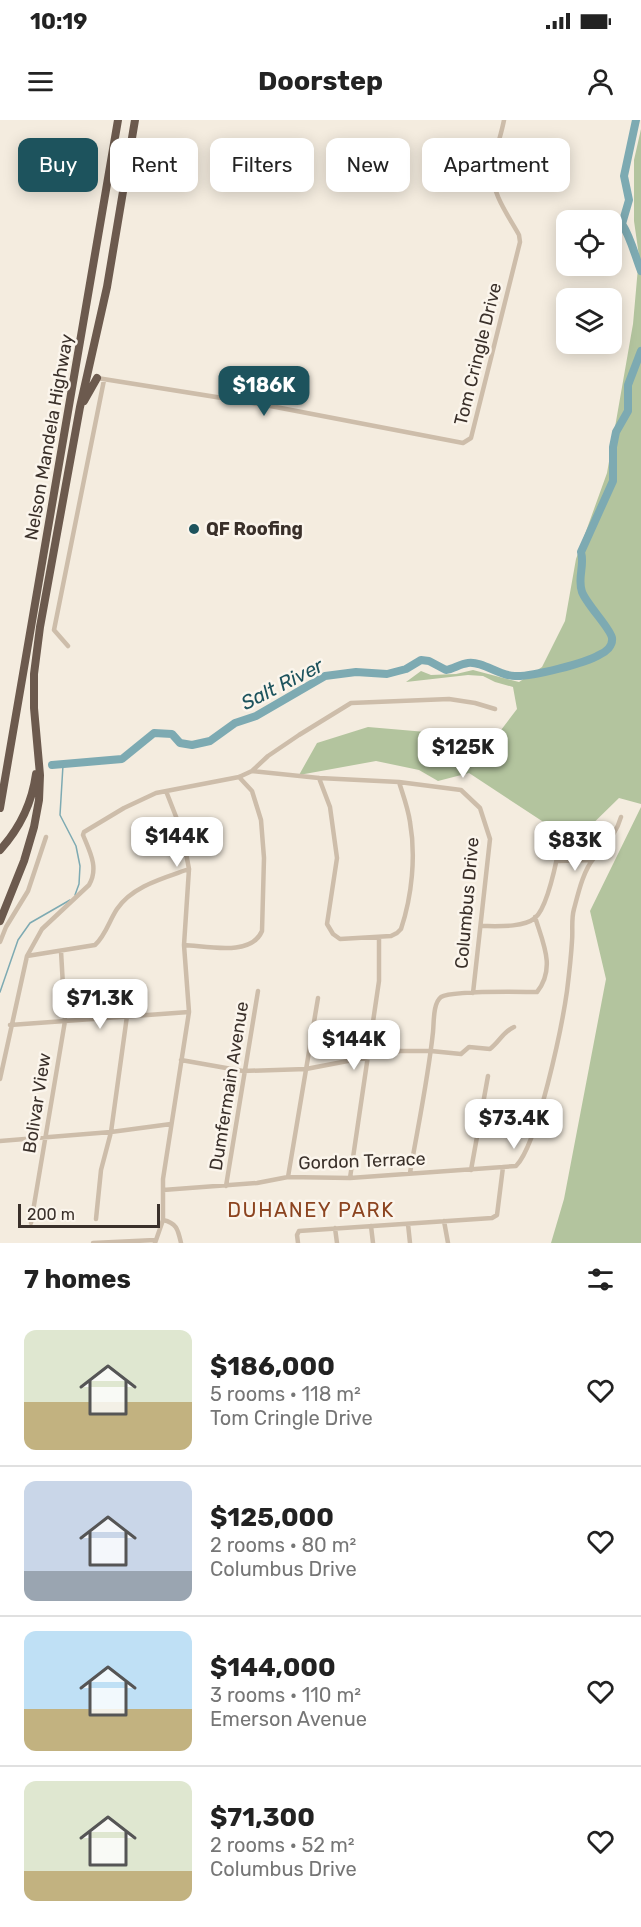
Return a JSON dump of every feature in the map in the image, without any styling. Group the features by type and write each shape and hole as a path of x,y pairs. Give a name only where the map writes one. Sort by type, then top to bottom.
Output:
{"highway":[{"name":"Nelson Mandela Highway","path":"8,759 118,120"},
{"name":"Nelson Mandela Highway","path":"37,754 34,674 40,627 80,407 107,287 135,120"},
{"path":"80,407 101,379"},
{"path":"1,849 25,816 36,776 37,754"},
{"path":"0,921 24,861 34,827 40,791 37,754"},
{"path":"0,785 8,759"},
{"path":"0,808 8,759"}],"street":[{"name":"Tom Cringle Drive","path":"101,379 271,406 463,443 468,442 471,438 520,242 519,235 497,195 493,182 493,170 504,120"},
{"path":"68,646 54,630 101,379"},
{"path":"0,1079 27,956 42,929 89,885 94,877 92,856 83,835 84,832 124,808 156,793 239,777 252,771 268,756 299,735 351,704 449,699 475,702 495,709"},
{"name":"Columbus Drive","path":"252,771 319,778 399,782 461,790 480,808 490,839 472,993"},
{"path":"184,945 235,948 254,943 262,931 264,858 261,820 252,791 239,777"},
{"path":"319,778 330,807 337,858 327,924 333,934 340,939 391,936 401,929 410,886 412,840 410,822 399,782"},
{"path":"93,1243 155,1241 163,1221 163,1190 171,1124 189,1012 184,945 189,869 182,832 166,791"},
{"name":"Gordon Terrace","path":"163,1190 226,1186 288,1178 350,1178 516,1166 522,1160 535,1129 553,1060 567,992 573,912 592,860 612,838 621,817"},
{"path":"0,942 10,920 28,891 46,837"},
{"path":"481,926 514,925 535,918 543,903 558,861 560,843"},
{"path":"558,861 592,860"},
{"path":"27,956 95,945 107,929 117,908 132,894 155,881 189,869"},
{"path":"410,1173 431,1051 436,1006 439,999 445,995 472,993 537,992 546,972 548,954 535,918"},
{"path":"350,1178 379,981 379,937"},
{"name":"Bolivar View","path":"31,1223 64,1021 61,951"},
{"name":"Dumfermain Avenue","path":"226,1186 243,1071 258,991"},
{"path":"288,1178 318,998"},
{"path":"10,1026 189,1012"},
{"path":"96,1219 101,1170 111,1132 127,1016"},
{"path":"181,1060 243,1071 306,1069 400,1052 431,1051 461,1054 469,1047 490,1049 499,1041 503,1033 514,1026"},
{"path":"471,1170 488,1076"},
{"path":"0,1141 111,1132 171,1124"},
{"path":"298,1243 299,1231 495,1217 503,1167"},
{"path":"163,1221 177,1227 181,1243"},
{"path":"444,1221 448,1243"},
{"path":"408,1224 410,1243"},
{"path":"371,1226 374,1243"},
{"path":"335,1228 337,1243"}],"green space":[{"path":"641,129 641,804 619,798 574,842 469,773 438,781 419,770 376,761 299,775 317,743 368,727 484,737 498,734 517,709 513,687 483,676 468,675 406,682 421,671 431,675 456,674 473,670 519,682 542,667 565,621 576,559 607,473 633,324 639,256 634,221 634,160"},
{"path":"641,807 641,1243 551,1243 564,1199 606,979 590,911"}],"waterway":[{"name":"Salt River","path":"636,120 624,176 629,200 622,224 641,271"},
{"name":"Salt River","path":"52,765 122,759 154,733 172,734 180,743 192,745 210,741 235,723 256,716 325,676 356,672 387,674 406,669 421,660 429,661 446,670 474,663 503,674 523,676 571,665 604,652 610,646 612,638 582,592 581,552 613,481 613,447 616,432 628,411 628,385 641,351"},
{"path":"63,765 60,815 76,846 80,866 79,884 75,895"},
{"path":"0,992 18,940 30,923 70,900"}],"place":[{"name":"QF Roofing","path":"194,529"}],"district":[{"name":"DUHANEY PARK","path":"311,1210"}]}
